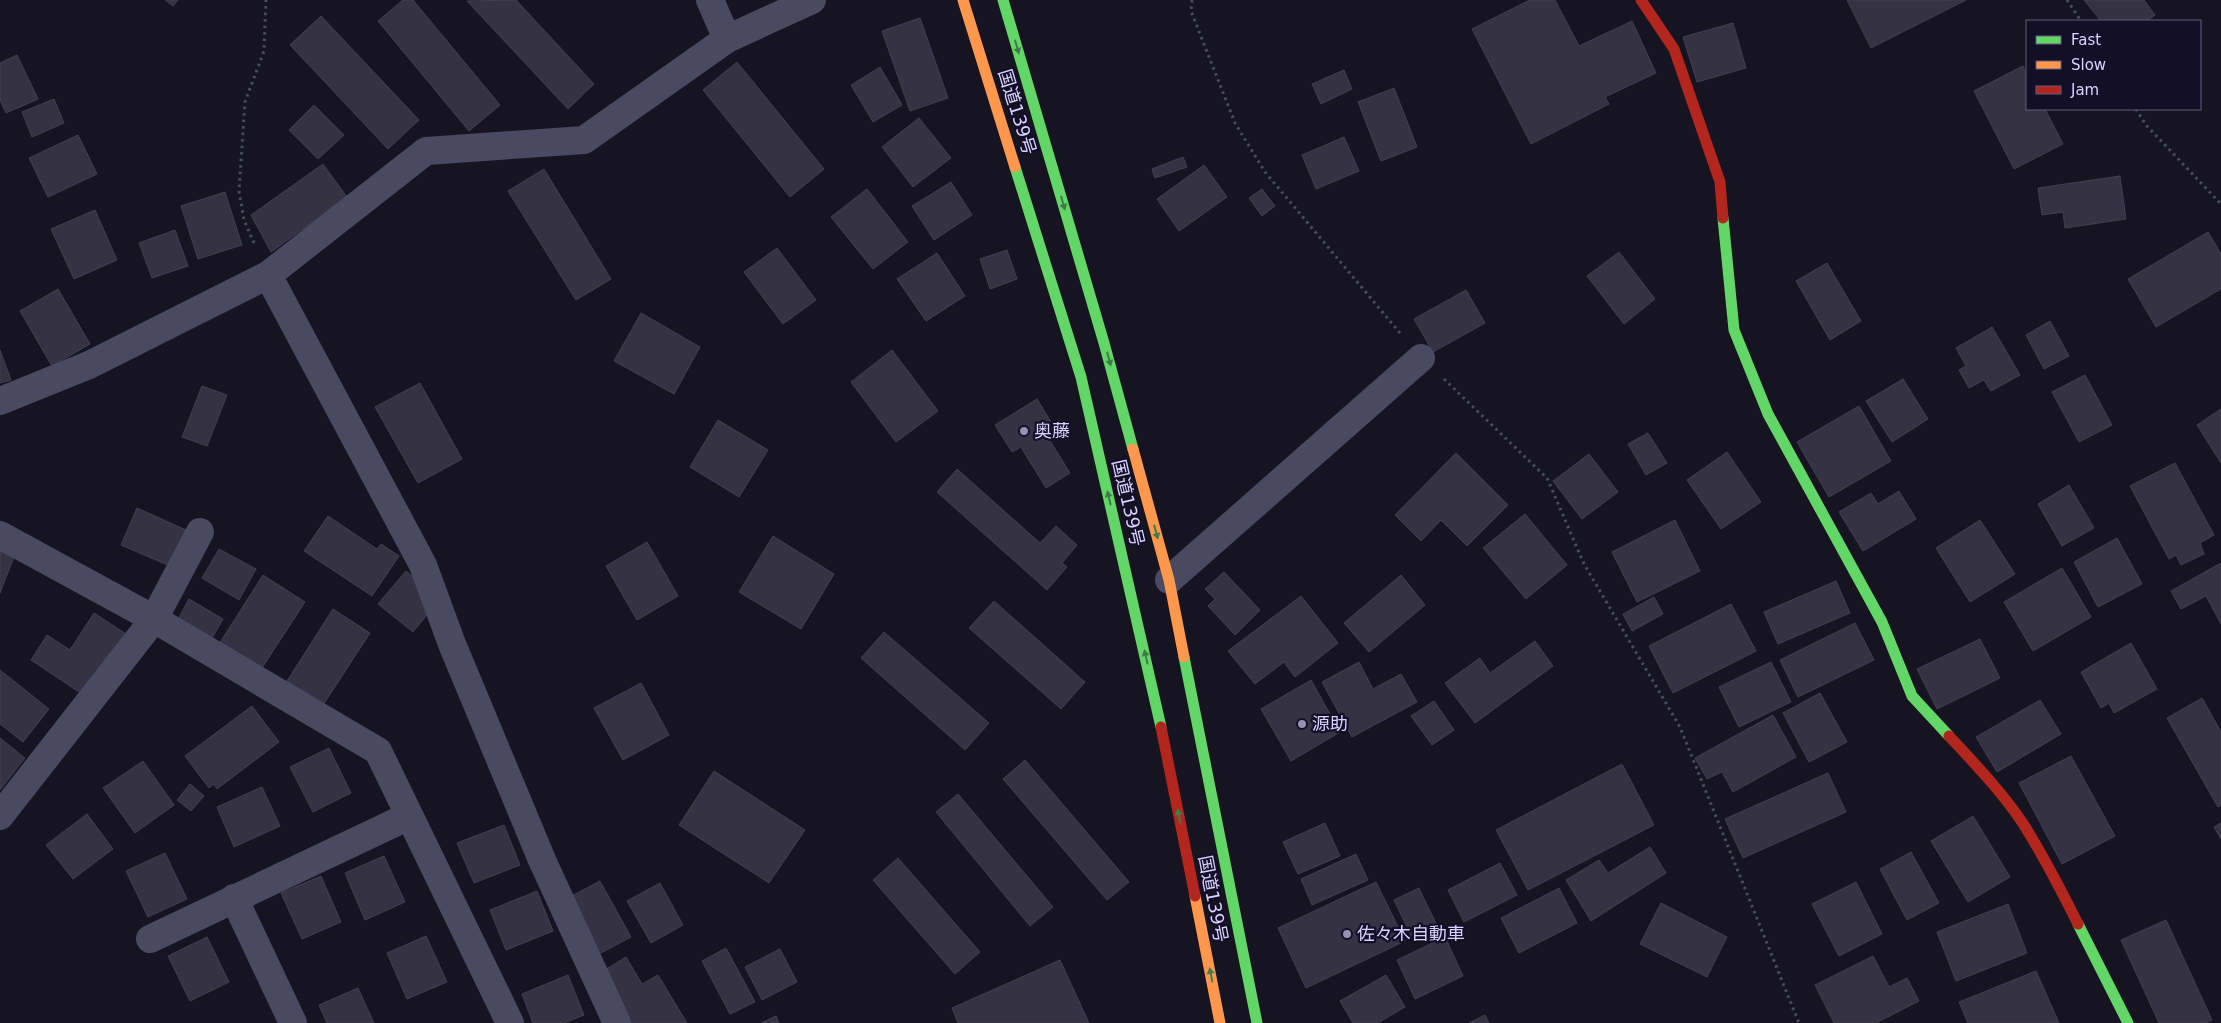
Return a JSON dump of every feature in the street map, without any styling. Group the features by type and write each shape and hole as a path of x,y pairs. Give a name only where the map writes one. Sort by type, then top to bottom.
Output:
{"main road":[{"name":"国道139号","path":"963,0 1082,378 1158,708 1220,1023"},
{"name":"国道139号","path":"1003,0 1104,343 1169,580 1257,1023"},
{"path":"1641,0 1674,49 1720,182 1734,330 1768,414 1882,622 1912,696 1988,778 2023,824 2055,878 2128,1023"}],"street":[{"path":"710,0 727,39"},
{"path":"0,401 89,365 268,275 426,151 584,140 727,39 812,0"},
{"path":"268,275 423,565 452,644 542,860 618,1023"},
{"path":"1169,580 1422,358"},
{"path":"0,816 154,619 200,532"},
{"path":"0,535 154,619 378,751 510,1023"},
{"path":"150,939 409,816"},
{"path":"234,898 293,1023"}],"path":[{"path":"266,0 264,51 245,102 239,191 244,220 268,275"},
{"path":"1192,0 1191,11 1234,123 1265,172 1422,358 1464,396 1547,478 1584,564 1680,727 1799,1023"},
{"path":"2067,0 2080,20"},
{"path":"2137,110 2146,125 2221,204"}],"building":[{"path":"165,0 178,0 173,6"},
{"path":"403,0 413,0 500,105 469,131 378,21"},
{"path":"516,0 594,84 568,109 467,1"},
{"path":"1530,0 1555,0 1579,46 1632,21 1656,73 1605,97 1609,104 1531,144 1472,29"},
{"path":"1847,0 1966,0 1871,48"},
{"path":"2084,0 2144,0 2155,15 2148,20 2100,20"},
{"path":"321,16 419,120 388,149 290,45"},
{"path":"920,18 948,98 910,111 882,31"},
{"path":"1733,23 1746,68 1697,82 1683,37"},
{"path":"17,55 38,99 6,113 0,100 0,63"},
{"path":"737,62 824,169 790,197 703,90"},
{"path":"2023,66 2026,73 2026,110 2046,110 2063,144 2014,169 1974,91"},
{"path":"880,67 902,105 873,122 851,85"},
{"path":"1344,70 1352,89 1321,104 1312,84"},
{"path":"1394,88 1417,147 1381,161 1358,102"},
{"path":"54,99 64,123 32,137 22,112"},
{"path":"314,105 344,135 318,159 289,130"},
{"path":"919,118 951,158 913,187 882,147"},
{"path":"78,135 97,174 48,197 29,158"},
{"path":"1344,137 1359,171 1316,189 1302,155"},
{"path":"1183,157 1187,167 1155,178 1152,169"},
{"path":"323,164 347,197 271,252 251,215"},
{"path":"1204,165 1227,197 1179,231 1157,199"},
{"path":"544,169 611,279 576,300 508,191"},
{"path":"2120,176 2126,219 2065,228 2063,212 2042,215 2038,188"},
{"path":"951,182 972,215 934,240 912,206"},
{"path":"867,189 908,242 873,269 831,217"},
{"path":"1262,189 1275,206 1262,216 1249,198"},
{"path":"225,192 242,245 198,259 181,206"},
{"path":"95,210 117,260 74,279 51,229"},
{"path":"175,230 188,266 152,278 139,243"},
{"path":"2208,232 2221,254 2221,289 2156,327 2128,279"},
{"path":"777,248 816,300 783,324 744,272"},
{"path":"1007,250 1017,279 990,289 980,259"},
{"path":"1619,252 1655,299 1624,324 1587,276"},
{"path":"937,253 965,296 926,321 897,279"},
{"path":"1827,263 1861,321 1830,340 1796,281"},
{"path":"58,289 90,344 52,366 20,311"},
{"path":"1466,290 1485,323 1433,352 1414,319"},
{"path":"641,313 700,347 674,394 614,361"},
{"path":"2050,321 2069,356 2044,369 2026,335"},
{"path":"1992,327 2020,375 1991,391 1984,380 1969,388 1959,370 1966,366 1956,348"},
{"path":"0,350 11,380 0,383"},
{"path":"892,350 938,411 896,442 851,382"},
{"path":"2085,375 2112,425 2079,442 2052,392"},
{"path":"1903,379 1928,419 1892,442 1866,401"},
{"path":"420,383 462,459 418,483 375,407"},
{"path":"202,386 227,395 207,446 182,437"},
{"path":"1037,399 1054,427 1045,433 1070,473 1046,488 1021,447 1012,452 995,425"},
{"path":"1859,406 1891,461 1829,497 1797,442"},
{"path":"2221,409 2221,463 2197,425"},
{"path":"718,420 768,450 739,497 690,467"},
{"path":"1648,433 1667,463 1646,475 1628,444"},
{"path":"1727,452 1761,502 1721,529 1687,480"},
{"path":"1456,453 1508,505 1467,546 1441,520 1421,541 1395,515"},
{"path":"1589,454 1618,492 1582,519 1553,481"},
{"path":"2175,463 2214,535 2200,543 2204,554 2181,565 2176,555 2169,559 2130,486"},
{"path":"957,469 1040,543 1056,526 1077,545 1062,563 1067,567 1047,590 937,492"},
{"path":"2069,485 2094,528 2062,546 2038,504"},
{"path":"1899,491 1916,519 1863,551 1839,512 1871,493 1878,504"},
{"path":"137,508 186,530 170,566 121,545"},
{"path":"1525,514 1567,565 1526,599 1483,548"},
{"path":"328,516 377,549 381,544 399,556 372,596 304,551"},
{"path":"1675,520 1700,571 1637,602 1612,552"},
{"path":"1980,520 2015,574 1970,602 1936,548"},
{"path":"773,536 834,574 801,629 739,592"},
{"path":"2117,538 2142,584 2098,607 2074,562"},
{"path":"647,542 678,596 637,620 606,566"},
{"path":"0,549 15,554 0,593"},
{"path":"219,549 256,569 239,600 202,578"},
{"path":"2221,563 2221,624 2206,596 2181,609 2171,591"},
{"path":"2062,568 2091,617 2033,651 2004,602"},
{"path":"406,571 426,588 435,605 413,632 378,604"},
{"path":"1224,572 1260,610 1235,635 1208,606 1215,599 1205,589"},
{"path":"263,575 305,602 260,671 219,644"},
{"path":"1401,575 1425,605 1369,652 1344,623"},
{"path":"1836,581 1850,613 1778,644 1764,612"},
{"path":"1301,596 1338,643 1295,677 1284,662 1255,684 1228,651"},
{"path":"1654,597 1663,614 1632,631 1623,614"},
{"path":"189,599 223,619 207,647 174,627"},
{"path":"994,601 1085,682 1061,709 969,628"},
{"path":"1731,604 1756,651 1673,693 1649,646"},
{"path":"333,609 370,633 323,705 287,681"},
{"path":"94,613 129,636 88,698 31,660 47,635 70,650"},
{"path":"1855,623 1874,660 1798,697 1780,660"},
{"path":"884,632 989,723 965,750 861,658"},
{"path":"1980,639 2000,678 1937,709 1917,669"},
{"path":"1535,641 1553,666 1475,723 1445,683 1480,658 1490,673"},
{"path":"2131,643 2157,689 2114,713 2109,703 2101,708 2081,672"},
{"path":"1359,662 1373,689 1401,674 1417,702 1352,737 1322,682"},
{"path":"1771,662 1791,702 1739,727 1719,687"},
{"path":"0,670 49,709 23,742 0,724"},
{"path":"1311,680 1340,732 1291,761 1261,709"},
{"path":"641,683 669,735 623,760 594,708"},
{"path":"1820,693 1847,742 1809,762 1783,713"},
{"path":"2202,698 2221,732 2221,805 2218,807 2167,718"},
{"path":"2040,700 2061,734 1997,772 1976,737"},
{"path":"1434,701 1454,730 1432,745 1411,716"},
{"path":"252,706 279,742 217,789 214,784 209,788 185,756"},
{"path":"1773,715 1796,757 1733,792 1722,772 1707,779 1695,758"},
{"path":"0,738 25,758 0,790"},
{"path":"329,748 351,793 313,812 290,767"},
{"path":"2071,756 2115,836 2062,864 2019,783"},
{"path":"1025,760 1129,882 1107,900 1003,779"},
{"path":"143,761 174,805 135,833 103,788"},
{"path":"1622,764 1654,825 1528,890 1496,830"},
{"path":"714,771 805,830 769,883 679,825"},
{"path":"1828,773 1846,812 1743,858 1725,819"},
{"path":"190,784 204,796 191,811 177,800"},
{"path":"262,787 280,826 234,847 217,807"},
{"path":"958,794 1053,907 1030,926 936,812"},
{"path":"87,814 113,849 73,879 46,845"},
{"path":"1973,816 2010,877 1968,902 1931,841"},
{"path":"1325,823 1340,856 1298,874 1283,842"},
{"path":"2221,823 2221,839 2214,827"},
{"path":"504,825 520,865 474,883 457,843"},
{"path":"1650,847 1666,873 1591,921 1566,880 1599,860 1608,873"},
{"path":"1911,852 1939,903 1907,920 1880,869"},
{"path":"165,853 187,899 148,917 126,871"},
{"path":"1356,854 1368,880 1312,905 1301,879"},
{"path":"384,856 405,902 365,920 345,873"},
{"path":"898,858 980,952 955,974 873,880"},
{"path":"1500,863 1517,895 1464,922 1448,890"},
{"path":"321,876 341,922 302,939 281,893"},
{"path":"600,881 631,937 597,955 566,899"},
{"path":"1376,882 1405,941 1306,988 1278,928"},
{"path":"1856,882 1882,934 1839,956 1812,904"},
{"path":"660,883 683,925 651,943 627,901"},
{"path":"1419,888 1439,930 1414,942 1394,900"},
{"path":"1559,888 1577,923 1519,953 1501,918"},
{"path":"537,891 553,931 506,950 490,910"},
{"path":"1661,903 1727,937 1707,977 1640,944"},
{"path":"2008,904 2027,953 1956,981 1937,932"},
{"path":"2166,920 2212,1020 2206,1023 2159,1023 2121,940"},
{"path":"426,936 447,982 407,999 387,953"},
{"path":"207,937 229,982 190,1001 168,956"},
{"path":"1445,937 1463,976 1415,999 1397,960"},
{"path":"726,948 755,1002 730,1014 702,961"},
{"path":"780,949 797,982 762,1000 745,967"},
{"path":"1873,956 1889,987 1907,978 1919,1001 1876,1023 1834,1023 1815,985"},
{"path":"626,957 642,984 658,975 687,1023 630,1023 603,971"},
{"path":"1060,960 1089,1023 958,1023 952,1008"},
{"path":"2036,971 2059,1023 1968,1023 1959,1002"},
{"path":"568,975 584,1015 564,1023 533,1023 522,994"},
{"path":"1386,975 1405,1007 1378,1023 1353,1023 1340,1001"},
{"path":"358,988 374,1023 327,1023 319,1005"},
{"path":"1485,1015 1489,1023 1469,1023"},
{"path":"776,1016 779,1023 761,1023"}],"traffic: fast":[{"path":"1003,0 1104,343 1133,449"},
{"path":"1015,167 1081,377 1161,727"},
{"path":"1723,218 1734,330 1768,414 1882,622 1912,696 1949,736"},
{"path":"1184,657 1257,1023"},
{"path":"2078,924 2128,1023"}],"traffic: slow":[{"path":"963,0 1015,167"},
{"path":"1133,449 1169,580 1184,657"},
{"path":"1195,896 1220,1023"}],"traffic: jam":[{"path":"1641,0 1674,49 1720,182 1723,218"},
{"path":"1161,727 1195,896"},
{"path":"1949,736 1979,768 2016,813 2052,874 2078,924"}],"place":[{"name":"奥藤","path":"1024,431"},
{"name":"源助","path":"1302,724"},
{"name":"佐々木自動車","path":"1347,934"}]}
